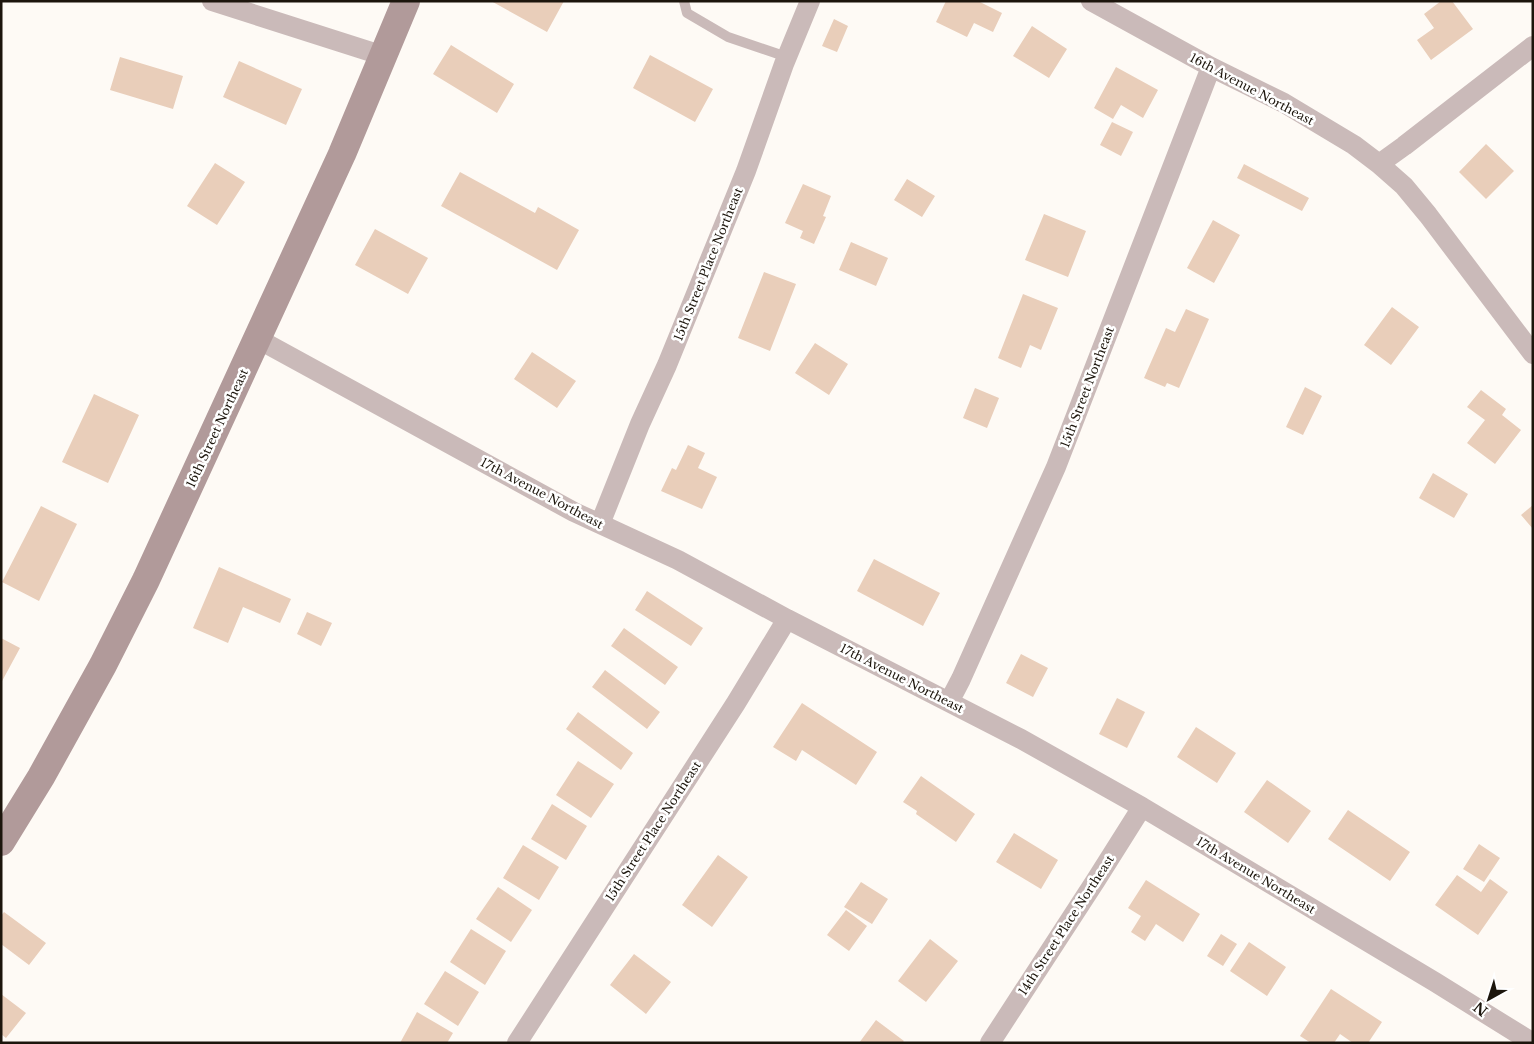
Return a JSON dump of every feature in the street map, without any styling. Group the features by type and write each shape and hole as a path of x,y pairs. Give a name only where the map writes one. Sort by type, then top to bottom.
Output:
{"main road":[{"name":"16th Street Northeast","path":"1,842 41,777 104,665 146,580 258,339 384,56 406,1"}],"street":[{"path":"212,1 384,56"},
{"name":"15th Street Place Northeast","path":"600,524 738,189 810,1"},
{"name":"16th Avenue Northeast","path":"1091,1 1211,67 1284,103 1354,145 1378,164 1404,186 1428,215 1533,354"},
{"path":"1378,164 1533,46"},
{"name":"15th Street Northeast","path":"949,702 1056,467 1211,67"},
{"name":"17th Avenue Northeast","path":"258,339 566,507 678,560 1021,739 1142,807 1426,977 1532,1043"},
{"name":"15th Street Place Northeast","path":"517,1043 788,619"},
{"name":"14th Street Place Northeast","path":"990,1043 1142,807"}],"lane":[{"path":"684,1 687,13 728,37 787,57"}],"building":[{"path":"491,1 564,1 547,32"},
{"path":"946,1 978,1 1002,13 993,32 974,23 967,37 936,22"},
{"path":"1441,1 1452,1 1473,29 1431,60 1417,40 1434,28 1424,14"},
{"path":"834,19 848,26 837,52 822,46"},
{"path":"1032,26 1067,49 1049,78 1013,56"},
{"path":"451,45 514,84 497,113 433,74"},
{"path":"650,55 713,89 695,122 633,88"},
{"path":"120,57 183,76 173,109 110,90"},
{"path":"239,61 302,89 286,125 223,97"},
{"path":"1116,67 1158,90 1143,118 1121,105 1113,119 1094,108"},
{"path":"1112,122 1133,132 1121,156 1100,145"},
{"path":"1486,144 1514,171 1486,199 1459,172"},
{"path":"215,163 245,182 217,225 187,206"},
{"path":"1244,164 1309,198 1302,211 1237,178"},
{"path":"460,172 535,213 538,207 579,230 557,270 441,206"},
{"path":"907,179 935,196 922,217 894,200"},
{"path":"803,184 831,196 823,216 826,217 814,244 800,238 803,231 785,223"},
{"path":"1044,214 1086,231 1068,277 1025,260"},
{"path":"1213,220 1240,235 1214,283 1187,268"},
{"path":"375,229 428,258 408,294 355,265"},
{"path":"851,242 888,258 876,286 839,270"},
{"path":"764,272 796,284 770,351 738,338"},
{"path":"1023,294 1058,308 1041,350 1030,345 1021,368 998,358"},
{"path":"1392,307 1419,327 1391,365 1364,345"},
{"path":"1186,309 1209,319 1179,388 1167,383 1165,387 1144,378 1166,328 1175,332"},
{"path":"815,343 848,364 829,395 795,373"},
{"path":"532,352 576,381 557,408 514,379"},
{"path":"1305,387 1322,396 1303,435 1286,427"},
{"path":"975,388 999,398 987,428 963,418"},
{"path":"1481,390 1506,409 1502,415 1521,430 1495,464 1467,443 1485,420 1467,407"},
{"path":"94,394 139,415 108,483 62,462"},
{"path":"688,445 705,453 698,468 717,477 702,509 661,491 672,468 676,470"},
{"path":"1433,473 1468,494 1454,518 1419,498"},
{"path":"1533,505 1533,529 1521,515"},
{"path":"41,506 77,524 39,601 2,582"},
{"path":"874,559 940,593 923,626 857,591"},
{"path":"219,567 291,599 280,623 243,607 228,643 193,628"},
{"path":"647,591 703,628 691,646 635,610"},
{"path":"307,612 332,623 321,646 297,634"},
{"path":"624,628 678,667 665,685 611,646"},
{"path":"1,638 20,648 1,683"},
{"path":"1021,654 1048,668 1033,697 1006,683"},
{"path":"605,670 660,712 647,729 592,687"},
{"path":"1117,698 1145,712 1127,748 1099,734"},
{"path":"802,703 877,752 856,785 802,750 796,761 773,747"},
{"path":"578,712 633,753 621,770 566,729"},
{"path":"1196,727 1236,753 1217,783 1177,757"},
{"path":"578,761 614,784 591,818 556,795"},
{"path":"921,776 975,814 956,842 916,814 917,811 903,802"},
{"path":"1267,780 1311,811 1288,843 1244,812"},
{"path":"552,804 587,826 566,860 531,839"},
{"path":"1348,810 1410,852 1390,881 1328,839"},
{"path":"1014,833 1058,860 1041,889 996,862"},
{"path":"1479,844 1500,858 1484,882 1463,869"},
{"path":"523,845 559,867 539,900 503,878"},
{"path":"718,855 748,877 712,927 682,905"},
{"path":"1457,875 1481,892 1490,879 1508,892 1478,935 1435,905"},
{"path":"1146,880 1200,914 1183,942 1156,924 1145,941 1131,932 1141,916 1128,908"},
{"path":"861,882 888,899 872,924 844,907"},
{"path":"498,887 532,910 511,942 476,919"},
{"path":"846,910 867,926 849,951 827,935"},
{"path":"4,912 46,943 29,965 1,944 1,916"},
{"path":"471,929 506,951 485,985 450,962"},
{"path":"1221,934 1237,944 1223,966 1207,956"},
{"path":"930,939 958,961 926,1002 898,981"},
{"path":"1249,942 1286,967 1267,996 1230,971"},
{"path":"634,954 671,982 646,1014 610,985"},
{"path":"445,971 479,992 458,1026 424,1004"},
{"path":"1331,989 1382,1022 1368,1043 1353,1043 1340,1034 1334,1043 1311,1043 1300,1036"},
{"path":"1,994 26,1013 6,1038 1,1034"},
{"path":"417,1012 453,1033 447,1043 400,1043"},
{"path":"876,1020 904,1041 902,1043 859,1043"}]}
